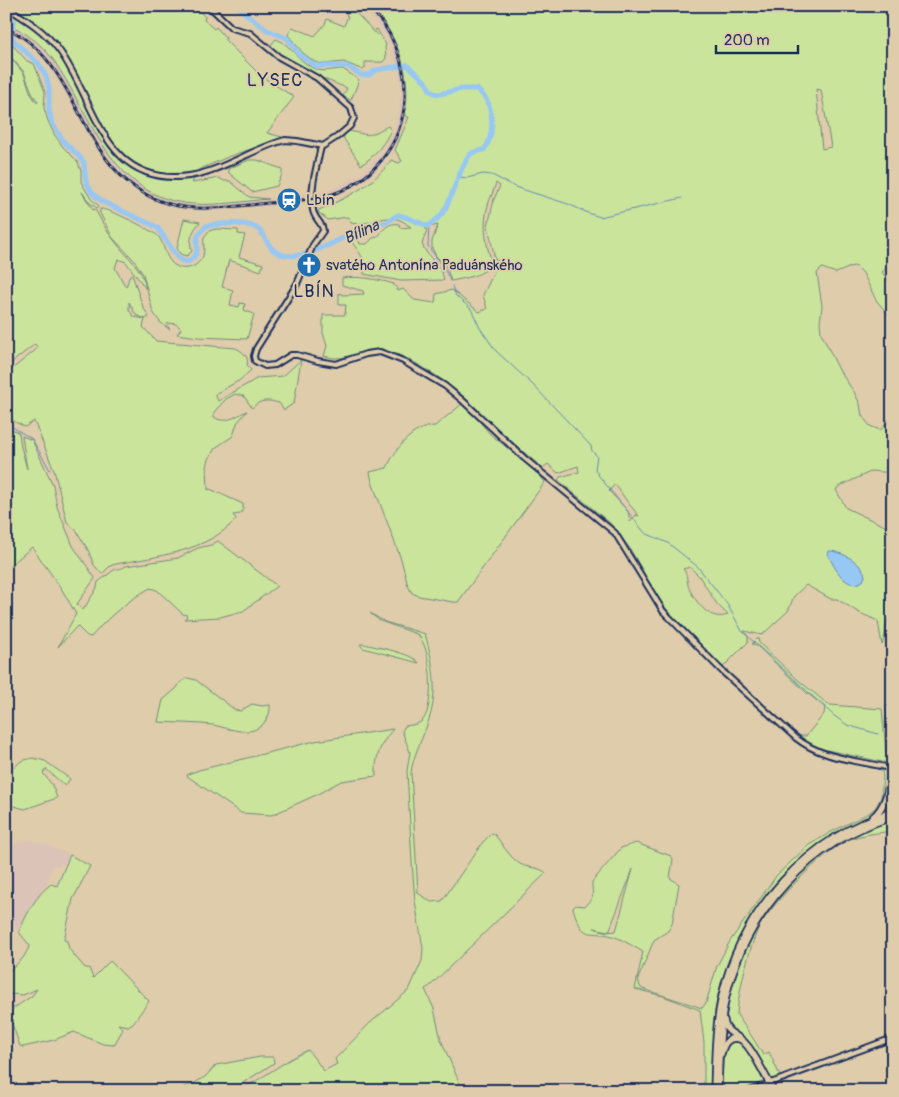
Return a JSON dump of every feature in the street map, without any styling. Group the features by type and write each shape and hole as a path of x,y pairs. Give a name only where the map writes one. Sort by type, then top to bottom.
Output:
{"highway":[{"path":"868,821 882,807 893,769"},
{"path":"888,786 889,794 893,801"},
{"path":"714,1091 716,1029 720,1006 733,960 746,931 765,902 805,860 836,837 868,821 893,812"},
{"path":"718,1091 722,1018 728,989 737,962 750,933 762,913 799,870 817,855 871,824 893,817"},
{"path":"737,962 724,1023 729,1032 742,1040 747,1046 770,1084"},
{"path":"718,1091 721,1055 724,1045 732,1038 742,1040"}],"street":[{"path":"6,7 30,21 52,42 67,62 106,139 118,154 145,171 163,176 192,176 287,140 321,146 328,144 350,126 354,116 351,108 317,78 279,57 250,33 232,28 209,6"},
{"path":"321,146 314,181 312,209 314,215 322,224 324,231 311,247 297,284 256,349 254,356 258,363 271,366 297,354 318,361 336,364 366,354 380,352 403,361 423,372 462,400 518,452 615,533 663,611 723,672 796,738 831,756 869,762 893,769"},
{"path":"749,1091 893,1038"},
{"path":"770,1084 774,1091"}],"shaded area":[{"path":"360,6 370,6 386,24 398,48 405,71 407,93 405,116 400,134 391,151 379,167 365,179 335,195 301,202 218,211 174,208 150,199 129,186 106,161 47,62 22,38 6,30 6,23 25,33 45,49 60,68 111,158 133,181 158,196 175,202 194,205 217,204 301,195 333,189 361,174 380,156 390,140 399,115 401,93 399,72 387,38 373,19"},
{"path":"29,840 70,855 67,863 64,865 53,865 45,889 29,911 19,932 6,914 6,843 15,844"}],"green space":[{"path":"6,6 194,6 205,17 204,20 214,29 216,27 226,38 225,40 261,76 294,97 267,133 282,137 280,139 230,156 198,170 192,183 219,178 224,181 230,181 249,197 269,199 221,204 193,204 165,198 142,187 122,170 106,150 52,58 31,38 6,23"},
{"path":"350,6 358,10 356,13 377,35 375,30 377,29 386,45 386,58 383,62 365,62 363,70 344,62 323,64 315,62 303,53 288,35 292,27 315,36 327,19 344,26"},
{"path":"893,6 893,262 882,272 893,287 893,320 876,300 863,273 857,267 853,266 836,273 822,268 817,273 822,306 821,333 839,370 860,404 862,416 870,426 880,430 893,413 893,473 872,471 838,487 836,490 846,508 893,530 893,613 887,620 882,645 878,621 806,585 794,596 788,611 762,635 744,631 748,637 748,642 723,667 660,601 629,547 610,523 558,480 560,477 579,472 578,466 558,473 548,464 543,468 541,467 454,389 408,359 382,350 342,358 324,356 327,346 323,333 323,315 345,315 346,305 339,305 339,293 343,295 364,294 363,291 342,285 342,278 375,279 388,282 394,284 398,291 403,289 414,300 435,303 436,294 452,290 479,312 487,309 483,295 500,260 497,261 495,259 488,226 494,199 500,186 496,183 485,220 488,249 492,263 479,274 451,281 446,266 436,256 432,248 432,241 438,225 425,228 427,230 422,244 440,270 444,280 401,281 364,274 362,256 351,241 357,238 360,244 367,244 392,224 399,224 400,228 411,227 394,218 357,224 351,223 347,217 328,220 318,212 368,184 391,160 399,163 402,161 395,150 409,117 405,116 407,88 403,63 394,40 375,7","holes":["816,89 821,90 831,147 822,149","615,484 639,516 636,515 630,522 628,511 609,491","690,567 699,576 717,604 728,615 715,616 704,610 689,588 686,573 683,569"]},
{"path":"6,38 27,61 34,64 45,92 44,108 48,121 63,147 78,162 81,171 81,182 91,199 99,206 97,208 90,203 82,192 83,194 93,210 95,209 111,237 141,274 146,289 126,262 118,259 115,268 126,287 132,274 143,307 149,317 145,319 143,327 156,341 235,348 243,352 248,362 247,365 251,370 240,380 215,394 218,401 258,378 283,376 301,360 294,403 284,410 279,403 268,401 258,403 252,408 244,396 235,394 226,399 214,412 214,417 226,420 247,411 237,423 233,436 215,448 207,467 208,490 210,489 243,504 243,510 240,514 233,515 236,519 211,539 196,546 165,555 116,564 110,566 102,574 94,565 88,550 76,530 67,522 54,470 34,421 25,427 6,417 6,374 38,348 35,344 6,367 6,52 24,74 31,94 37,103 38,101 33,95 24,72 6,51","holes":["129,302 136,315 145,319 134,317 129,310"]},
{"path":"276,39 286,45 312,68 324,71 343,69 359,80 351,100 343,96 347,88 307,71 270,48"},
{"path":"388,126 391,130 382,145 375,154 361,165 344,139 344,136 349,131 369,134"},
{"path":"249,160 257,160 282,169 277,186 252,192 229,173 228,169"},
{"path":"100,209 121,216 155,234 159,237 171,262 179,268 193,267 197,264 204,254 204,237 209,231 216,229 238,230 238,234 245,235 239,257 263,264 261,271 229,260 222,287 233,290 230,305 239,307 240,303 245,304 244,310 254,314 247,339 177,334 181,329 179,326 173,323 167,324 170,330 160,322 153,312 143,274 134,260 112,237 100,213"},
{"path":"184,219 200,222 192,235 192,251 187,256 180,254 177,248"},
{"path":"462,404 469,409 490,434 535,470 545,482 458,602 453,602 412,593 370,472 387,468 400,446 412,434 427,427 435,426"},
{"path":"6,426 19,433 27,469 22,436 32,440 53,485 57,507 73,546 95,578 77,604 83,610 97,588 98,582 114,570 126,566 178,558 218,541 277,586 243,611 220,617 184,619 187,615 183,614 157,590 150,588 118,610 91,637 87,636 77,626 58,647 76,614 61,588 32,547 6,569"},
{"path":"370,613 385,622 425,634 431,657 434,691 431,714 413,761 411,773 418,893 431,902 442,901 483,842 492,833 512,858 520,864 540,869 546,873 425,989 434,1009 441,1040 463,1091 237,1091 308,1050 324,1071 337,1064 335,1059 369,1024 409,990 422,961 423,948 415,901 412,862 407,771 410,752 402,731 405,726 421,722 427,713 430,690 429,663 422,641 417,634 380,621"},
{"path":"758,638 759,643 797,679 830,705 882,709 887,763 818,748 803,741 726,673 727,669 728,673 790,729 801,736 806,736 824,714 825,707 807,693 756,645 752,644"},
{"path":"360,644 402,653 419,663 363,648"},
{"path":"188,678 196,680 235,710 240,711 252,704 270,705 269,715 257,729 243,731 213,725 158,722 163,700 181,682"},
{"path":"893,704 893,766 889,756 886,706"},
{"path":"393,729 379,751 376,762 376,776 341,781 316,795 272,815 241,813 187,776 199,770 315,741"},
{"path":"828,757 877,766 885,770 886,787 883,800 872,815 828,839 799,861 780,879 754,912 733,950 719,990 714,1021 711,1091 704,1091 704,1042 700,1010 663,996 635,989 643,952 618,938 585,931 581,927 573,908 576,905 585,906 591,899 593,895 592,882 621,848 636,843 671,856 673,859 670,878 679,884 672,924 668,931 654,940 638,979 640,987 643,989 702,1008 706,1003 717,966 730,941 777,875 809,845 869,813 876,807 881,797 882,771","holes":["633,869 616,931 607,932 594,928 607,931 610,929"]},
{"path":"33,758 45,761 70,779 65,786 46,769 43,773 52,785 57,798 25,809 6,804 6,776 21,761"},
{"path":"893,821 893,831 853,838 825,855 786,892 759,927 751,947 739,995 737,1015 763,1055 769,1052 781,1078 772,1080 745,1038 732,1032 726,1022 736,971 746,947 772,905 807,867 851,836 875,825"},
{"path":"70,855 90,866 73,899 64,940 67,941 69,949 85,968 89,968 93,978 110,961 149,1001 133,1023 128,1026 118,1024 123,1029 114,1045 103,1044 74,1032 54,1040 23,1047 20,1046 8,1012 32,996 37,989 23,995 9,994 6,989 6,975 23,958 30,946 19,932 28,912 51,884 57,886"},
{"path":"729,1040 738,1041 744,1045 764,1080 762,1085 742,1091 721,1091 724,1049"},
{"path":"260,1057 273,1057 274,1063 228,1091 170,1091 191,1085 205,1077 216,1065"}],"water":[{"path":"829,551 840,553 857,563 864,571 863,581 857,584 846,581 834,566 828,555"}],"waterway":[{"name":"Bílina","path":"6,15 14,21 11,34 14,41 39,64 46,76 52,123 64,142 84,163 86,182 92,193 103,202 157,227 178,258 183,261 188,262 197,252 198,236 206,226 243,224 257,228 277,253 290,256 311,252 362,229 385,223 398,215 429,226 438,218 448,204 468,157 473,152 484,150 490,139 492,118 489,105 481,93 477,89 461,89 440,94 434,93 424,80 407,65 376,70 369,75 361,75 347,66 315,66 299,54 287,38 267,30 236,6"},
{"path":"459,177 467,178 483,174 492,175 515,187 568,204 600,217 682,198"},
{"path":"429,226 428,246 444,268 450,281"},
{"path":"452,286 456,296 471,309 480,328 496,351 533,385 591,446 592,451 597,456 595,469 599,476 645,533 668,543 698,567 727,604 742,631 833,715 847,725 878,734"},
{"path":"6,423 32,439 50,470"}],"railway":[{"path":"6,28 28,41 46,58 60,78 96,144 128,182 143,193 174,205 190,208 223,207 326,196 357,182 382,160 391,146 403,115 405,84 396,47 384,24 367,6"}],"place":[{"name":"Lbín","path":"289,200"},
{"name":"svatého Antonína Paduánského","path":"309,265"}],"district":[{"name":"LYSEC","path":"275,80"},
{"name":"LBÍN","path":"314,291"}]}
